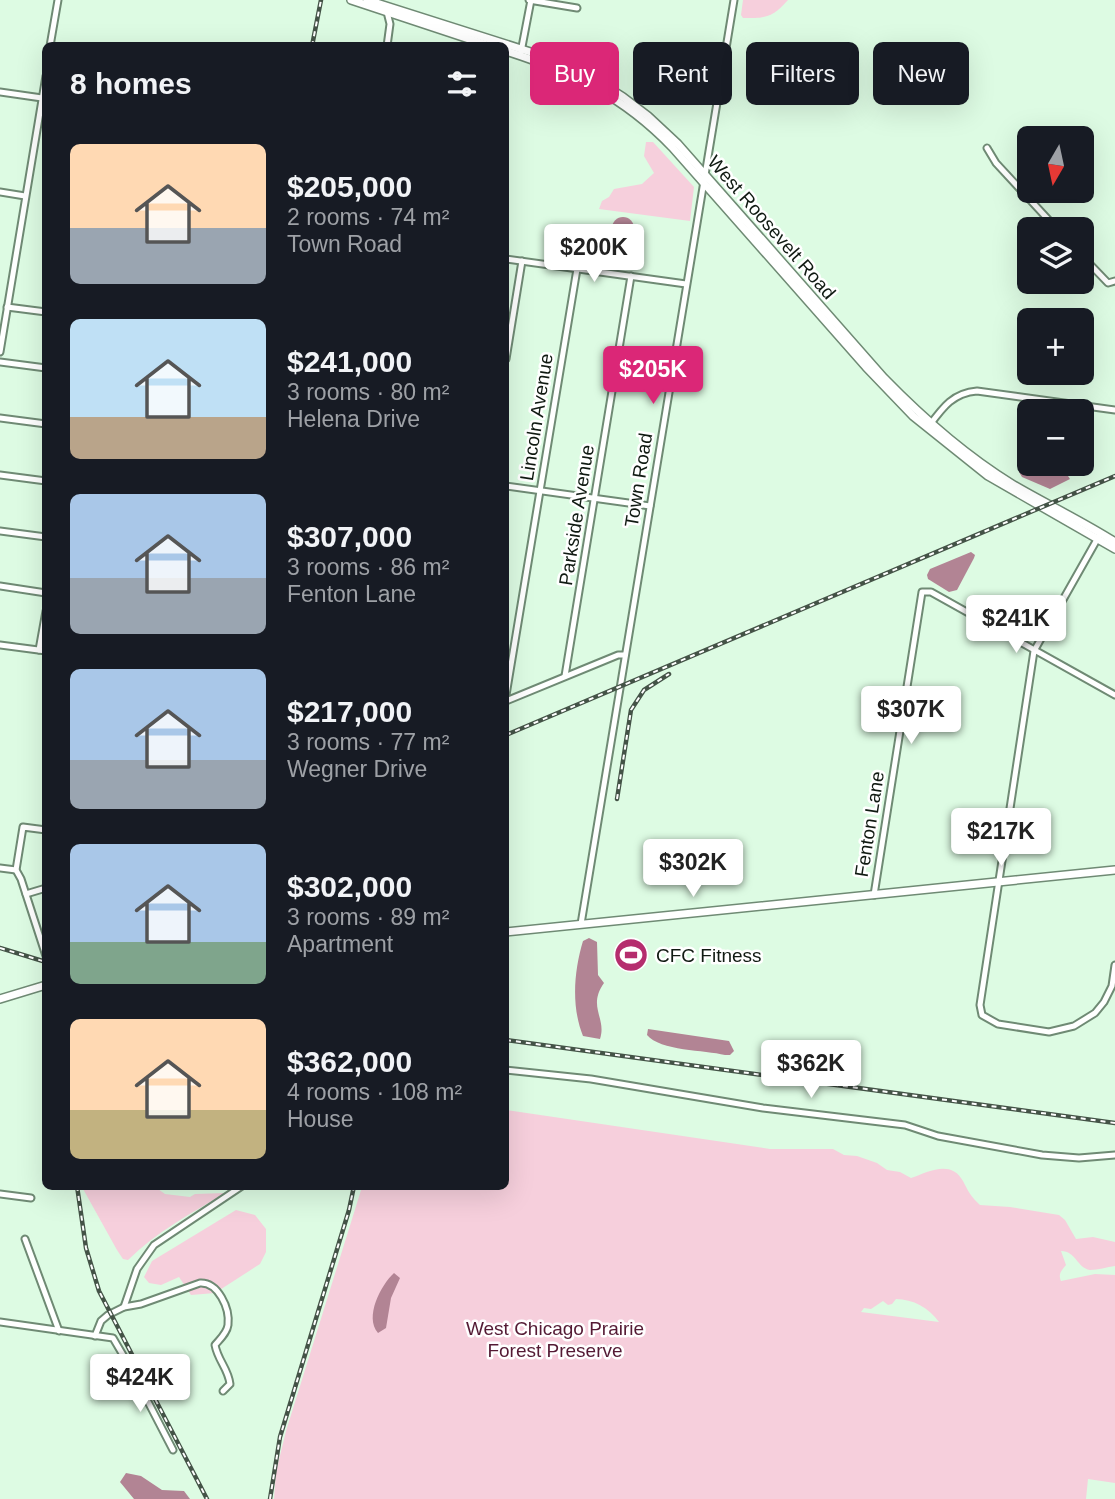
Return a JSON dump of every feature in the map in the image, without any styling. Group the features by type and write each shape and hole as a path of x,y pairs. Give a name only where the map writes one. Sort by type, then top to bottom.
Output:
{"main road":[{"path":"351,0 478,42"},
{"name":"West Roosevelt Road","path":"367,0 491,42"},
{"name":"West Roosevelt Road","path":"509,48 579,78 620,102 655,130 704,177 929,426 1002,478 1099,536 1115,549"},
{"name":"West Roosevelt Road","path":"509,51 521,52"},
{"name":"West Roosevelt Road","path":"1099,536 1115,542"},
{"path":"509,932 1115,870"},
{"path":"0,999 42,986"}],"street":[{"path":"52,42 58,0"},
{"path":"521,52 529,0 578,8"},
{"name":"Town Road","path":"581,924 734,0"},
{"path":"387,12 390,24 388,42"},
{"path":"390,24 401,17"},
{"path":"0,92 42,98 0,352"},
{"path":"987,148 996,163 1046,217"},
{"path":"0,192 25,196"},
{"path":"509,259 686,284"},
{"path":"509,341 522,261"},
{"name":"Lincoln Avenue","path":"509,677 577,269"},
{"path":"1094,269 1108,283 1115,281"},
{"name":"Parkside Avenue","path":"565,676 631,276"},
{"path":"7,307 42,311"},
{"path":"0,362 42,367"},
{"path":"929,426 952,398 977,391 1115,410"},
{"path":"0,418 42,423"},
{"path":"0,475 42,480"},
{"path":"509,486 650,506"},
{"path":"0,531 42,536"},
{"path":"1099,536 1034,651 997,882 980,1005 982,1015 998,1024 1049,1032 1074,1026 1094,1013 1104,1002 1112,986 1115,965"},
{"path":"0,586 42,592"},
{"name":"Fenton Lane","path":"874,895 922,592 931,593 1034,651"},
{"path":"0,645 42,650"},
{"path":"1034,651 1115,695"},
{"path":"509,700 618,654 625,655"},
{"path":"42,829 23,827 16,870 42,944"},
{"path":"0,868 16,870"},
{"path":"26,894 42,889"},
{"path":"509,1070 591,1079 763,1108 905,1125 938,1136 1042,1156 1079,1158 1115,1155"},
{"path":"124,1307 137,1269 154,1245 236,1190"},
{"path":"0,1194 31,1198"},
{"path":"25,1238 59,1331"},
{"path":"95,1336 104,1317 124,1307 209,1282 216,1287 226,1311 228,1326 215,1345 217,1358 229,1374 230,1384 223,1391"},
{"path":"0,1322 113,1338 173,1450"}],"green space":[{"path":"743,0 788,0 768,16 743,18"},
{"path":"646,142 653,142 694,187 690,221 599,209 602,201 609,197 614,189 642,184 654,173 644,156"},
{"name":"West Chicago Prairie Forest Preserve","path":"509,1110 770,1149 833,1149 844,1155 877,1163 887,1170 900,1172 911,1178 939,1169 952,1170 958,1174 980,1205 1059,1215 1076,1239 1093,1237 1115,1242 1115,1266 1099,1269 1086,1269 1070,1254 1061,1251 1066,1265 1061,1271 1061,1281 1095,1274 1115,1275 1115,1483 1088,1479 1086,1499 274,1499 276,1472 286,1431 361,1190 509,1190","holes":["896,1299 920,1305 939,1322 861,1312 864,1308 871,1309 883,1301 888,1305"]},
{"path":"84,1190 159,1190 165,1194 190,1197 195,1194 225,1193 162,1232 128,1260 123,1259"},
{"path":"236,1210 255,1215 266,1229 266,1252 260,1264 215,1293 191,1295 179,1277 161,1285 149,1283 144,1277 152,1261"}],"shaded area":[{"path":"623,217 631,220 634,228 631,236 623,239 615,236 612,228 615,220"},
{"path":"1068,476 1070,479 1050,489 1022,477"},
{"path":"971,552 975,555 974,558 957,590 949,592 928,579 930,569"},
{"path":"589,938 597,942 598,975 604,983 597,999 600,1039 583,1036 575,1001 580,952 583,941"},
{"path":"648,1029 729,1041 734,1051 725,1055 672,1047 653,1040 647,1035"},
{"path":"394,1273 400,1278 391,1298 386,1328 378,1333 374,1326 373,1310 384,1285"},
{"path":"126,1473 141,1476 162,1490 184,1491 190,1499 134,1499 120,1482"}],"railway":[{"path":"313,42 321,0"},
{"path":"509,734 1115,476"},
{"path":"617,799 631,710 644,690 669,674"},
{"path":"0,948 42,961"},
{"path":"509,1040 1115,1123"},
{"path":"78,1190 86,1248 99,1291 207,1499"},
{"path":"270,1499 280,1437 353,1190"}],"place":[{"name":"CFC Fitness","path":"631,955"}]}
